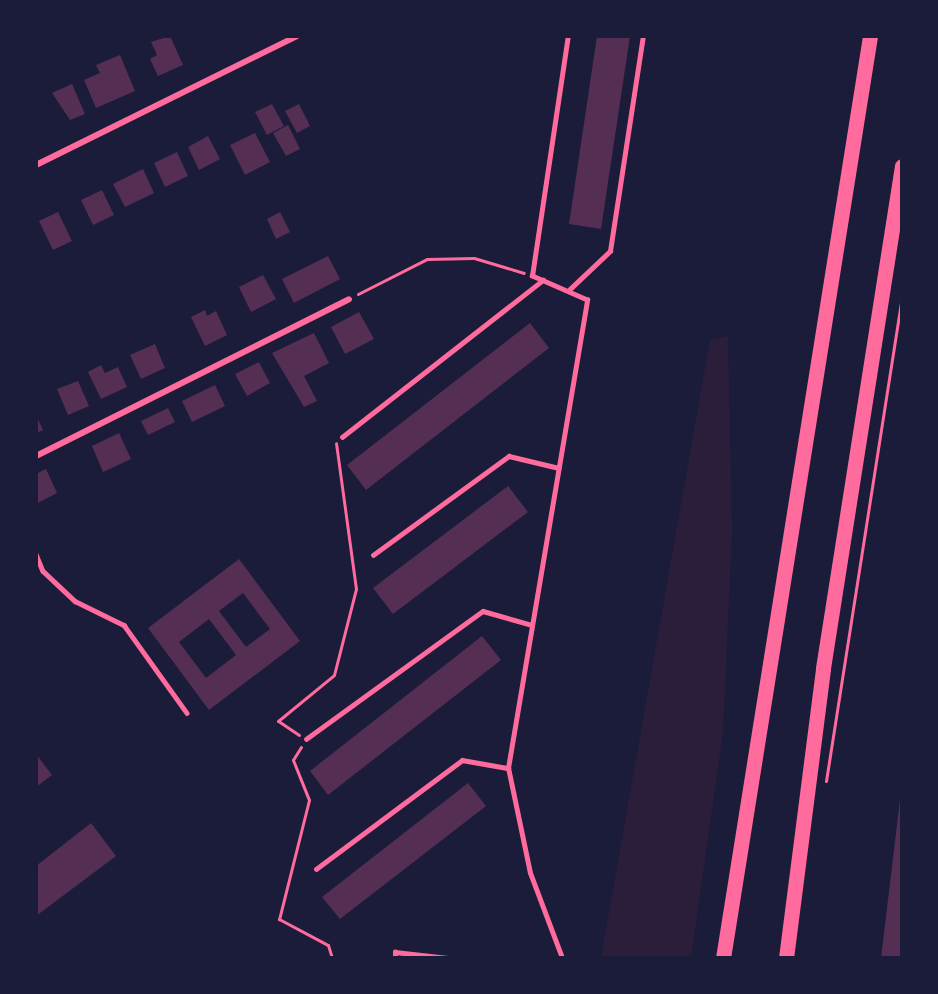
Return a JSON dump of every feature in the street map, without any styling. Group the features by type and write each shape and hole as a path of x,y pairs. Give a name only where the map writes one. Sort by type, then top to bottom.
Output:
{"highway":[{"path":"723,958 870,36"},
{"path":"786,958 823,668 902,166"}],"street":[{"path":"36,165 297,36"},
{"path":"36,456 349,298"}],"lane":[{"path":"562,958 530,873 508,768 587,300 570,289 532,276 568,36"},
{"path":"570,289 610,251 643,36"},
{"path":"342,437 543,279"},
{"path":"373,555 510,456 559,468"},
{"path":"36,554 44,571 75,601 124,625 187,713"},
{"path":"306,739 483,611 532,626"},
{"path":"316,869 462,760 508,768"},
{"path":"394,958 395,952 448,958"}],"path":[{"path":"349,298 427,259 474,258 532,276"},
{"path":"824,792 902,295"},
{"path":"332,958 328,945 279,919 309,800 292,760 306,739 279,721 334,675 356,589 334,432 342,437"}],"shaded area":[{"path":"728,336 732,532 723,733 691,958 601,958 710,340"}],"building":[{"path":"170,36 183,65 158,76 150,59 157,55 151,42"},
{"path":"597,36 630,36 601,229 569,224"},
{"path":"120,55 135,91 96,108 84,80 100,73 96,65"},
{"path":"72,84 85,114 70,120 52,93"},
{"path":"272,104 284,126 267,135 255,112"},
{"path":"299,104 310,126 297,133 285,111"},
{"path":"288,125 300,149 286,156 273,133"},
{"path":"255,133 270,162 245,175 230,145"},
{"path":"208,136 220,159 199,170 188,147"},
{"path":"177,152 188,176 165,187 154,163"},
{"path":"143,169 154,193 125,207 113,184"},
{"path":"102,190 114,215 93,225 81,200"},
{"path":"58,212 72,241 53,250 39,221"},
{"path":"280,212 290,232 276,239 267,219"},
{"path":"328,256 340,279 294,303 282,279"},
{"path":"263,275 276,299 251,312 239,287"},
{"path":"205,310 207,316 216,311 227,335 205,346 191,317"},
{"path":"359,312 374,339 345,354 331,327"},
{"path":"530,323 549,348 366,490 347,465"},
{"path":"314,333 329,363 304,376 317,401 304,407 272,353"},
{"path":"155,344 165,368 141,379 130,355"},
{"path":"259,362 270,383 247,396 235,374"},
{"path":"101,365 105,373 118,367 127,387 101,399 88,372"},
{"path":"78,381 89,406 68,415 57,389"},
{"path":"215,385 225,406 192,422 182,401"},
{"path":"168,408 175,422 148,435 141,421"},
{"path":"36,415 43,430 36,433"},
{"path":"119,433 131,459 103,472 92,446"},
{"path":"46,469 57,493 36,504 36,474"},
{"path":"508,486 528,512 393,614 373,588"},
{"path":"239,559 300,641 209,710 148,628","holes":["243,593 270,629 246,647 219,611","209,619 236,655 206,678 179,642"]},
{"path":"482,636 501,660 328,795 310,771"},
{"path":"36,754 52,775 36,787"},
{"path":"468,783 486,806 340,919 322,897"},
{"path":"901,791 902,958 881,958"},
{"path":"91,823 116,856 36,916 36,866"}]}
